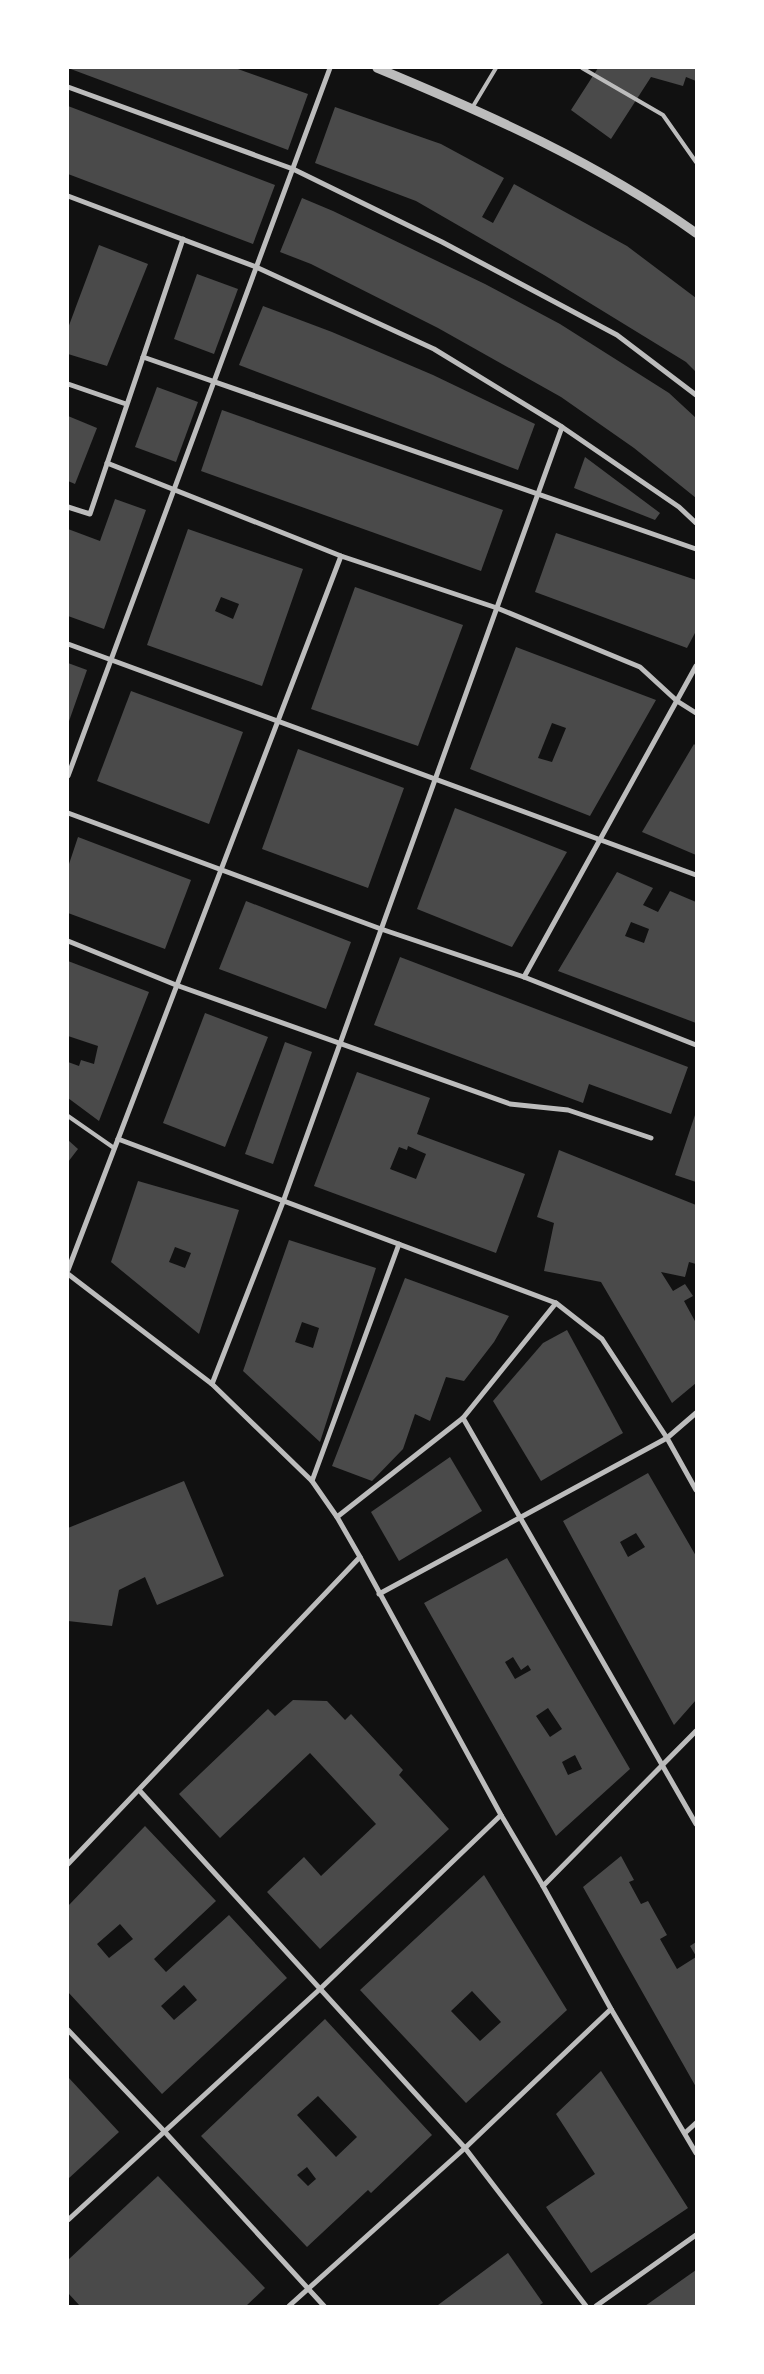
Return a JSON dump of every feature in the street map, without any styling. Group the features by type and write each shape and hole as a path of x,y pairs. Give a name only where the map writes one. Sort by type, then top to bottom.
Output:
{"street":[{"path":"68,776 330,68"},
{"path":"377,68 472,108 576,158 696,233"},
{"path":"68,87 293,169 442,242 617,336 696,394"},
{"path":"68,196 256,267 434,349 562,427 679,507 696,523"},
{"path":"68,507 90,514 183,239"},
{"path":"143,357 696,549"},
{"path":"68,384 126,404"},
{"path":"212,1384 283,1202 562,427"},
{"path":"107,463 173,491 341,556 497,608 640,667 677,701 696,713"},
{"path":"341,556 68,1272 212,1384 312,1481 360,1557 501,1816 543,1886 610,2008 696,2153"},
{"path":"68,644 696,875"},
{"path":"524,977 696,666"},
{"path":"68,813 380,929 524,977 696,1045"},
{"path":"68,941 176,985 510,1104 568,1110 651,1138"},
{"path":"118,1138 283,1202 556,1302 602,1339 667,1438 696,1490"},
{"path":"312,1481 399,1244"},
{"path":"336,1517 463,1418 556,1302"},
{"path":"380,1594 667,1438 696,1414"},
{"path":"463,1418 696,1824"},
{"path":"68,1864 360,1557"},
{"path":"543,1886 696,1731"},
{"path":"139,1790 465,2148 586,2306"},
{"path":"68,2220 320,1989 501,1816"},
{"path":"289,2306 465,2148 610,2008"},
{"path":"68,2030 164,2131 324,2306"},
{"path":"685,2133 696,2123"},
{"path":"596,2306 696,2235"}],"lane":[{"path":"472,108 496,68"},
{"path":"582,68 663,115 696,162"},
{"path":"68,1116 114,1148"}],"building":[{"path":"68,68 235,68 308,94 288,150"},
{"path":"598,68 696,68 696,81 686,77 683,86 651,77 611,139 571,110"},
{"path":"68,106 275,185 253,244 68,174"},
{"path":"335,107 441,144 504,178 482,217 493,223 514,184 627,246 696,298 696,372 686,362 544,275 416,201 315,163"},
{"path":"302,198 485,284 560,324 669,393 696,418 696,498 634,448 561,397 438,328 311,264 280,252"},
{"path":"99,245 148,264 107,366 68,354 68,328"},
{"path":"197,274 238,289 214,354 174,339"},
{"path":"263,306 332,332 433,375 535,424 518,470 239,365"},
{"path":"157,387 198,402 176,462 135,447"},
{"path":"222,410 503,510 481,571 201,471"},
{"path":"68,416 97,428 75,484 68,481"},
{"path":"585,457 660,513 655,520 574,488"},
{"path":"115,499 146,510 104,629 68,616 68,529 100,541"},
{"path":"188,529 303,569 262,686 147,645","holes":["221,597 239,604 233,619 215,611"]},
{"path":"556,533 696,580 696,631 687,648 535,592"},
{"path":"355,587 463,625 418,746 311,709"},
{"path":"516,647 656,700 590,816 470,769","holes":["552,723 566,728 552,762 538,758"]},
{"path":"68,663 87,670 68,724"},
{"path":"131,691 243,732 209,824 97,781"},
{"path":"694,744 696,746 696,855 642,832"},
{"path":"298,749 404,788 368,888 262,849"},
{"path":"455,808 567,852 512,947 417,909"},
{"path":"78,837 191,880 165,949 68,913 68,867"},
{"path":"617,872 653,888 643,905 658,912 670,891 696,902 696,1023 558,971","holes":["631,922 649,929 644,943 625,936"]},
{"path":"246,901 351,942 326,1009 219,969"},
{"path":"400,957 688,1067 671,1114 589,1084 583,1103 374,1025"},
{"path":"68,961 149,992 99,1121 68,1098 68,1062 79,1066 81,1060 94,1064 98,1046 68,1036"},
{"path":"205,1013 268,1037 225,1147 163,1123"},
{"path":"285,1042 312,1052 273,1164 245,1154"},
{"path":"357,1072 430,1098 417,1134 525,1174 496,1253 314,1186","holes":["408,1146 426,1154 416,1179 390,1169 399,1147 407,1150"]},
{"path":"696,1112 696,1182 675,1175"},
{"path":"68,1140 78,1149 68,1162"},
{"path":"559,1150 696,1205 696,1264 689,1262 685,1277 661,1272 673,1291 685,1284 693,1296 684,1301 696,1323 696,1383 672,1403 601,1282 544,1271 554,1223 537,1217"},
{"path":"138,1181 239,1210 199,1334 111,1262","holes":["175,1247 191,1253 185,1268 169,1262"]},
{"path":"289,1240 376,1268 320,1442 243,1371","holes":["302,1322 319,1328 313,1348 295,1342"]},
{"path":"405,1278 509,1316 494,1342 464,1381 446,1377 430,1421 415,1414 403,1449 372,1481 332,1466"},
{"path":"567,1330 623,1433 541,1481 493,1401 543,1343"},
{"path":"450,1457 482,1511 399,1561 371,1512"},
{"path":"648,1473 696,1556 696,1700 674,1725 563,1521","holes":["636,1533 645,1547 628,1557 620,1542"]},
{"path":"184,1481 224,1576 157,1605 145,1577 119,1590 112,1626 68,1621 68,1528"},
{"path":"507,1558 630,1769 556,1836 424,1603","holes":["513,1657 521,1670 528,1665 531,1670 515,1679 505,1662","548,1708 562,1729 550,1737 536,1716","575,1755 582,1769 568,1775 562,1762"]},
{"path":"293,1700 327,1701 345,1720 351,1714 403,1770 399,1775 449,1829 320,1949 267,1892 304,1857 321,1876 376,1824 310,1753 220,1838 179,1794 268,1709 275,1716"},
{"path":"145,1826 216,1901 154,1959 166,1972 229,1915 287,1978 162,2094 68,1992 68,1906","holes":["120,1924 133,1939 109,1958 97,1944","184,1985 197,2000 174,2020 161,2006"]},
{"path":"621,1856 634,1880 629,1882 641,1904 648,1901 667,1935 660,1939 677,1969 696,1957 696,2087 583,1887"},
{"path":"484,1875 567,2010 466,2103 360,1990","holes":["472,1991 501,2022 480,2041 451,2011"]},
{"path":"696,1942 696,1956 690,1946"},
{"path":"325,2019 432,2135 371,2193 368,2190 307,2247 201,2136","holes":["318,2096 357,2137 336,2157 297,2115","307,2167 316,2179 308,2186 297,2175"]},
{"path":"601,2071 688,2208 591,2273 546,2207 595,2174 556,2114"},
{"path":"68,2077 119,2132 68,2179"},
{"path":"158,2176 265,2288 246,2306 80,2306 68,2293 68,2260"},
{"path":"508,2253 543,2303 538,2306 438,2305"},
{"path":"696,2270 696,2306 645,2306"}]}
